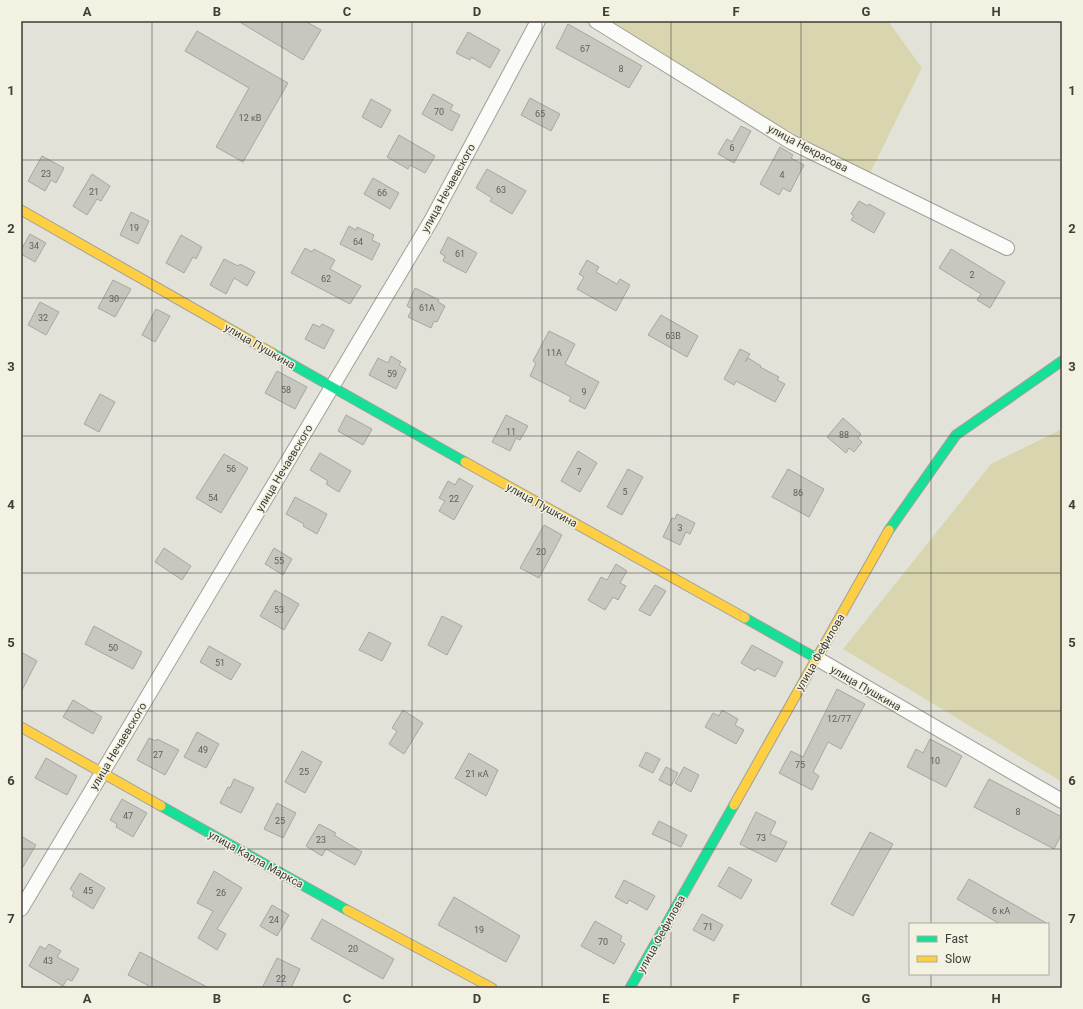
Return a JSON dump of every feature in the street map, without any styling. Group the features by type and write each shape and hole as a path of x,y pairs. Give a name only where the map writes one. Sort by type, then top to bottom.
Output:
{"main road":[{"name":"улица Пушкина","path":"21,210 332,387 816,658"},
{"name":"улица Фефилова","path":"630,988 890,528 956,435 1062,361"},
{"name":"улица Карла Маркса","path":"21,727 492,988"}],"street":[{"name":"улица Нечаевского","path":"21,909 432,219 538,21"},
{"name":"улица Некрасова","path":"596,21 791,142 1007,248"},
{"name":"улица Пушкина","path":"816,658 1062,801"}],"shaded area":[{"path":"603,21 888,21 922,68 868,177 625,42"},
{"path":"1062,429 1062,782 843,649 991,464"}],"building":[{"path":"238,21 305,21 321,30 303,60"},
{"path":"568,24 642,66 629,88 556,48"},
{"path":"197,31 288,83 243,162 216,147 249,88 185,51"},
{"path":"468,32 500,50 490,68 471,57 470,60 456,53"},
{"path":"433,94 453,105 450,110 460,115 452,131 422,114"},
{"path":"530,98 560,114 551,131 521,115"},
{"path":"371,99 391,110 381,128 362,117"},
{"path":"741,126 751,131 734,163 718,154 727,139 732,142"},
{"path":"399,135 435,156 425,173 410,165 408,169 387,157"},
{"path":"780,147 793,155 791,158 804,165 790,192 783,188 779,195 760,184"},
{"path":"42,156 64,168 56,183 51,180 45,191 28,181"},
{"path":"487,169 526,191 512,214 490,201 492,198 476,188"},
{"path":"92,174 110,186 101,201 97,199 87,215 73,206"},
{"path":"373,178 399,193 390,209 364,194"},
{"path":"859,201 868,206 869,204 885,213 874,233 851,220 854,216 851,214"},
{"path":"131,212 149,221 138,244 120,235"},
{"path":"349,226 356,230 357,227 374,235 372,240 380,244 372,260 340,244"},
{"path":"30,234 46,243 35,262 21,254 21,250"},
{"path":"181,235 202,247 196,259 193,257 184,273 166,263"},
{"path":"448,237 477,253 466,273 443,261 445,256 440,253"},
{"path":"305,248 312,252 314,249 335,260 330,269 361,286 350,304 291,273"},
{"path":"951,249 1005,282 990,308 977,300 981,294 939,268"},
{"path":"224,259 238,266 240,264 255,272 247,286 234,278 226,294 210,285"},
{"path":"587,260 599,267 596,272 617,284 620,279 630,285 616,311 577,289 584,277 579,274"},
{"path":"113,280 131,289 115,317 98,308"},
{"path":"415,288 439,300 438,302 445,306 437,322 434,321 431,328 408,317 412,309 407,306"},
{"path":"40,302 59,312 46,335 28,325"},
{"path":"156,309 170,316 155,342 142,335"},
{"path":"661,315 698,336 687,357 648,335"},
{"path":"313,324 320,327 322,324 334,330 324,349 305,339"},
{"path":"549,331 575,344 565,364 599,382 585,409 569,401 571,397 530,376 536,363 533,361"},
{"path":"740,349 750,354 745,362 748,358 761,366 760,367 779,377 777,380 785,384 775,402 736,381 734,385 724,379"},
{"path":"391,356 401,362 399,365 406,369 396,389 369,375 378,358 388,363"},
{"path":"277,371 307,387 295,409 265,393"},
{"path":"100,394 115,402 99,432 84,424"},
{"path":"346,415 372,429 363,445 338,431"},
{"path":"506,415 528,426 520,440 516,438 510,451 492,442"},
{"path":"843,418 861,434 858,438 862,442 854,452 849,448 846,453 827,437"},
{"path":"578,451 597,463 580,492 561,481"},
{"path":"320,453 351,471 339,492 326,484 328,481 310,470"},
{"path":"224,454 248,468 221,513 196,498"},
{"path":"628,469 643,477 622,515 607,507"},
{"path":"788,469 824,489 809,517 772,497"},
{"path":"459,478 473,486 454,520 439,511 445,501 439,498 448,481 455,485"},
{"path":"295,497 327,514 317,534 303,526 304,524 286,514"},
{"path":"677,514 695,523 690,534 686,532 680,545 663,537 672,518 675,519"},
{"path":"544,525 562,535 539,578 520,568"},
{"path":"164,548 191,566 182,580 155,562"},
{"path":"274,548 292,559 283,575 265,564"},
{"path":"616,564 627,571 620,583 626,586 618,600 613,597 605,610 588,600 601,577 607,580"},
{"path":"655,585 666,591 650,616 639,610"},
{"path":"275,590 299,604 284,630 260,616"},
{"path":"442,616 462,626 447,655 428,645"},
{"path":"94,626 142,652 133,669 85,644"},
{"path":"369,632 391,643 382,661 359,650"},
{"path":"752,645 783,662 775,677 757,668 755,671 741,663"},
{"path":"209,646 241,664 231,680 200,662"},
{"path":"21,652 37,661 21,692"},
{"path":"837,689 865,704 841,749 828,742 813,772 819,776 812,790 779,773 791,751 803,757"},
{"path":"73,700 102,717 93,734 63,717"},
{"path":"403,710 423,723 404,754 389,744 397,731 392,728"},
{"path":"722,710 738,719 735,725 744,730 736,744 705,727 713,713 719,716"},
{"path":"197,732 219,744 206,768 184,757"},
{"path":"149,738 156,741 157,739 179,750 165,775 137,760"},
{"path":"930,739 962,756 946,787 907,767 916,749 923,753"},
{"path":"302,751 322,762 305,793 285,782"},
{"path":"646,752 660,759 653,773 639,766"},
{"path":"469,753 498,770 486,796 455,778"},
{"path":"46,758 77,776 67,795 35,778"},
{"path":"666,767 678,773 671,786 659,780"},
{"path":"684,767 699,775 691,792 675,783"},
{"path":"234,779 254,788 241,813 220,803"},
{"path":"989,779 1062,817 1062,833 1054,849 974,807"},
{"path":"122,799 147,813 133,837 116,827 117,824 110,820"},
{"path":"277,803 296,813 283,838 264,829"},
{"path":"756,812 776,822 770,834 787,842 776,862 740,844"},
{"path":"659,821 687,835 681,847 652,834"},
{"path":"319,824 336,833 334,835 362,852 355,865 326,849 322,856 306,846"},
{"path":"870,832 893,844 853,916 831,904"},
{"path":"21,836 36,845 21,870"},
{"path":"729,867 752,880 741,899 718,886"},
{"path":"214,871 242,888 217,929 226,934 217,950 198,938 213,911 197,903"},
{"path":"80,873 105,888 93,909 72,896 74,892 70,889"},
{"path":"969,879 1046,923 998,923 957,899"},
{"path":"624,880 655,896 647,910 629,900 627,904 615,897"},
{"path":"454,897 520,936 506,962 438,925"},
{"path":"272,905 289,915 277,936 260,926"},
{"path":"702,914 723,925 714,941 693,930"},
{"path":"322,919 394,959 383,979 311,939"},
{"path":"595,921 622,936 620,941 625,944 614,964 581,946"},
{"path":"49,944 61,951 57,957 79,969 72,981 67,979 63,986 29,966 40,946 45,949"},
{"path":"140,952 209,988 153,988 128,975"},
{"path":"277,958 300,969 291,988 262,988"}],"traffic: fast":[{"path":"272,353 465,462"},
{"path":"889,530 956,435 1062,361"},
{"path":"745,618 816,658"},
{"path":"630,988 734,805"},
{"path":"161,806 347,910"}],"traffic: slow":[{"path":"21,210 272,353"},
{"path":"465,462 745,618"},
{"path":"734,805 889,530"},
{"path":"21,727 161,806"},
{"path":"347,910 492,988"}]}
